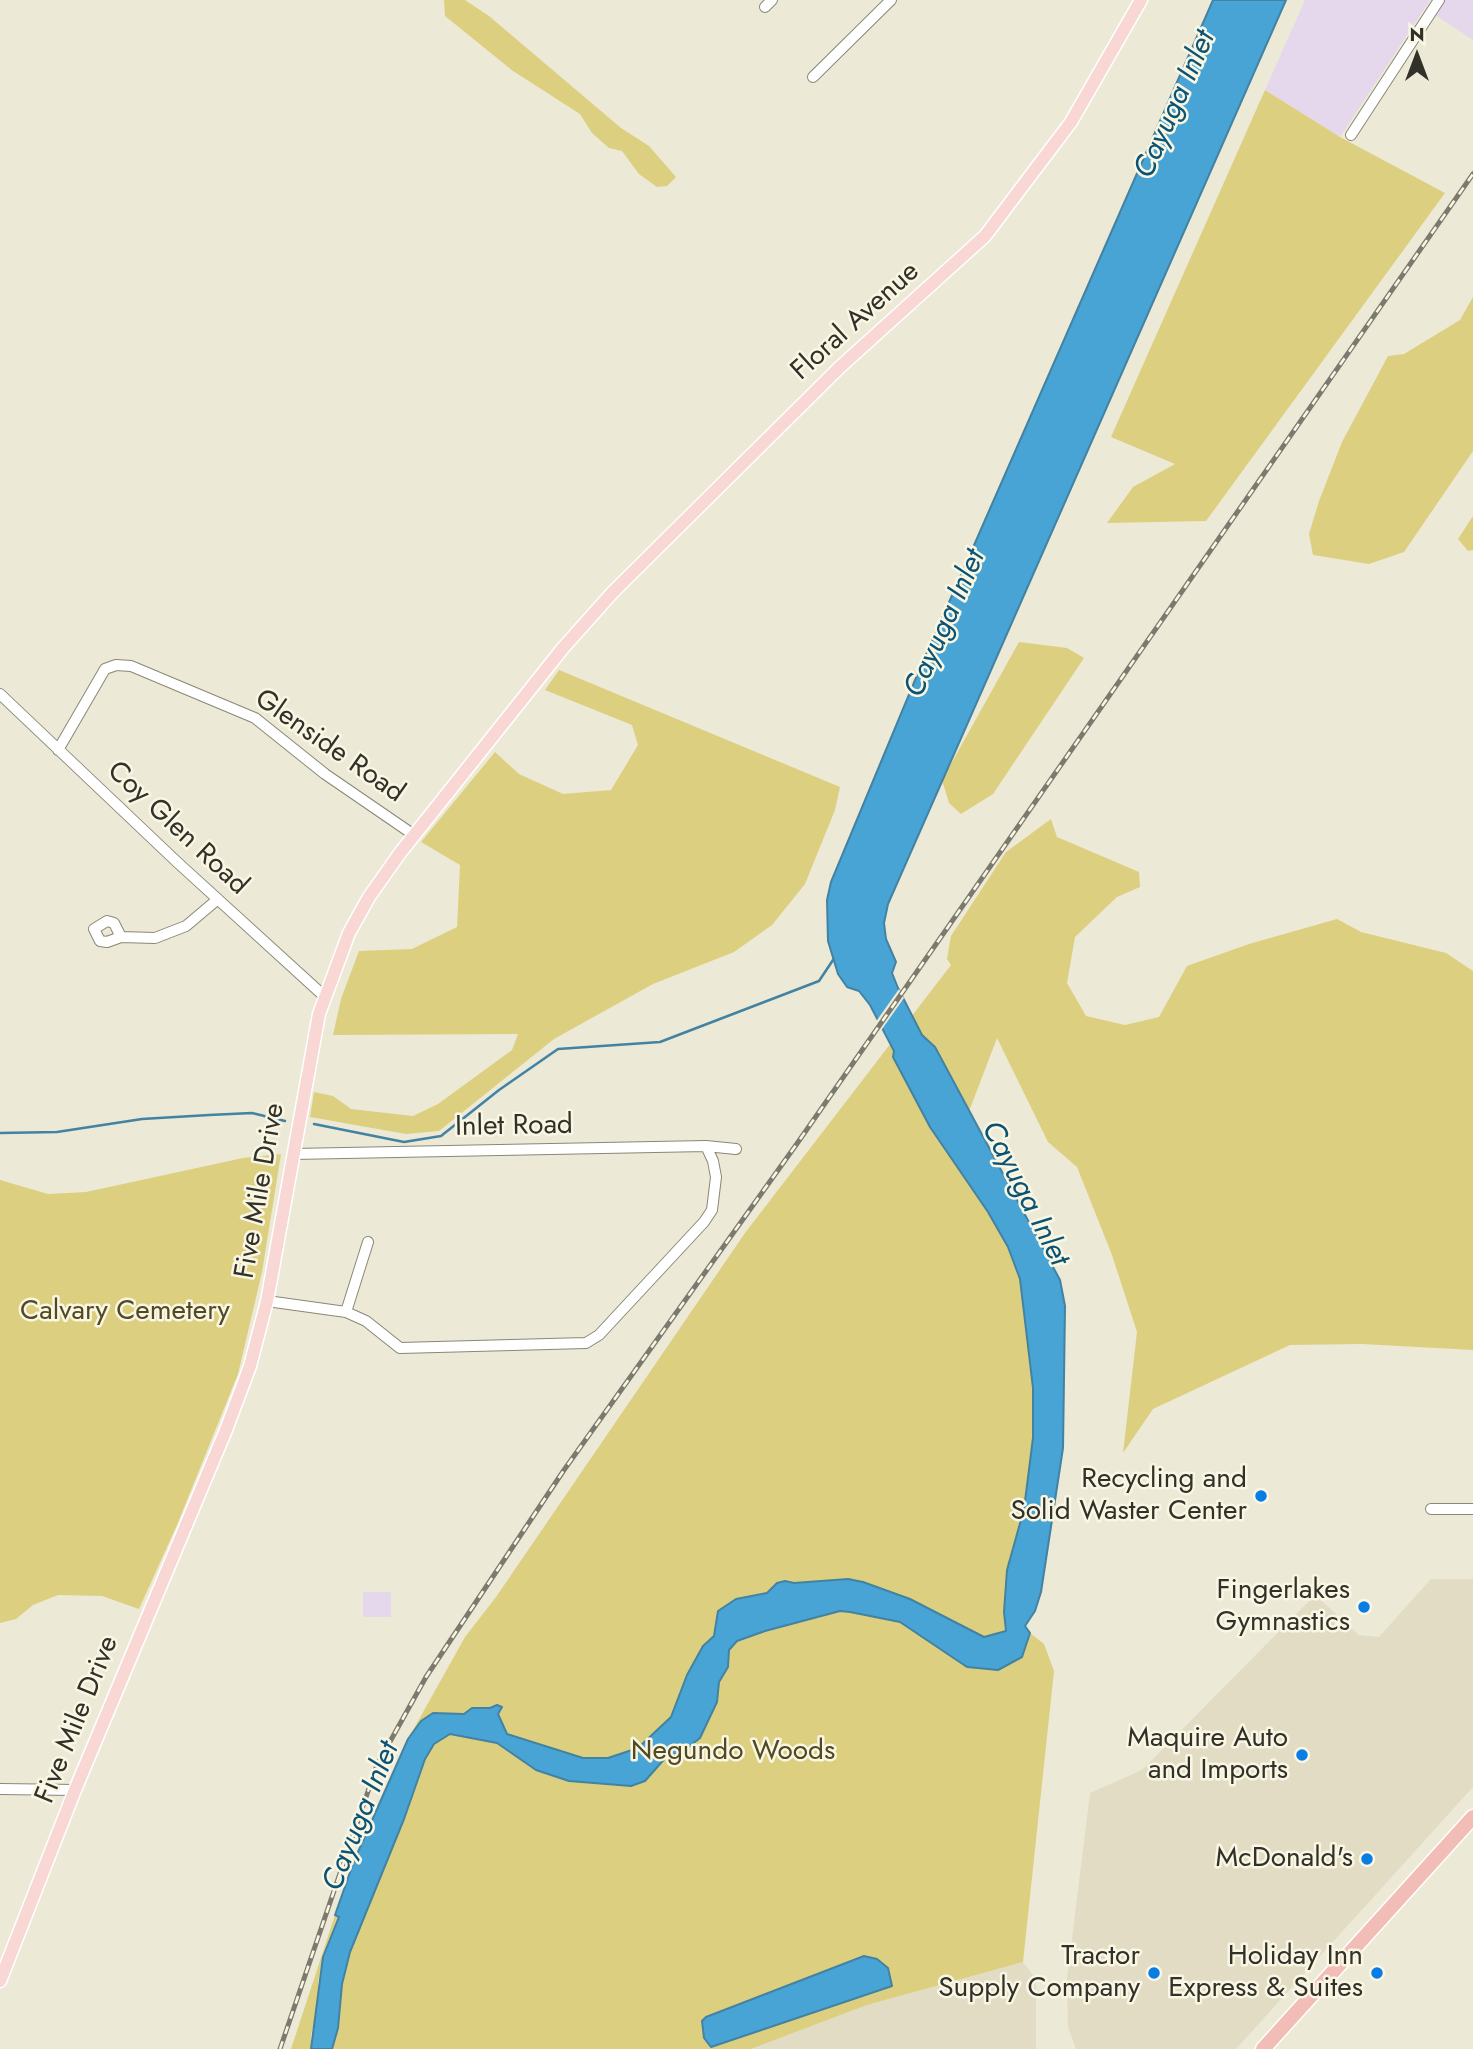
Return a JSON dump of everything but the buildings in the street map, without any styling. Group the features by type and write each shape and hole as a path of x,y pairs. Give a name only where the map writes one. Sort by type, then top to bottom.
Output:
{"highway":[{"path":"1263,2049 1473,1817"}],"main road":[{"name":"Floral Avenue","path":"563,648 676,527 797,408 976,246 1071,122 1141,0"},
{"name":"Five Mile Drive","path":"0,1981 75,1790 226,1430 250,1366 267,1301 324,996 349,933 369,897 414,835 563,648"}],"street":[{"path":"813,77 891,0"},
{"path":"1351,135 1438,0"},
{"name":"Glenside Road","path":"58,750 105,670 116,665 131,666 255,718 325,774 414,835"},
{"name":"Coy Glen Road","path":"0,694 324,996"},
{"path":"121,937 143,939 170,934 205,913 218,899"},
{"path":"267,1301 346,1312 366,1321 400,1348 586,1343 599,1335 704,1222 712,1210 716,1177 706,1146"},
{"name":"Inlet Road","path":"293,1154 706,1146 736,1149"},
{"path":"346,1312 368,1242"},
{"path":"1431,1509 1473,1509"},
{"path":"0,1789 75,1790"}],"shaded area":[{"path":"1305,0 1430,0 1340,137 1265,90"},
{"path":"1445,0 1473,0 1473,40 1435,15"},
{"path":"1431,1579 1473,1579 1473,1787 1236,2049 1076,2049 1068,2027 1067,1979 1090,1793 1142,1770 1315,1595 1359,1635 1379,1637"},
{"path":"363,1592 391,1592 391,1617 363,1617"},
{"path":"1023,1962 1036,1979 1036,2049 751,2049 867,2005"}],"green space":[{"path":"444,0 465,0 489,16 621,128 649,146 676,177 667,186 657,187 639,174 622,151 609,148 592,133 580,114 513,71 445,16"},
{"path":"1265,90 1340,137 1445,193 1206,521 1107,523 1133,487 1175,464 1111,437"},
{"path":"1473,297 1473,451 1404,552 1369,564 1313,555 1309,534 1319,501 1342,442 1388,356 1404,354 1460,320"},
{"path":"1473,516 1473,550 1468,551 1458,539"},
{"path":"1019,642 1067,648 1084,658 993,794 961,814 949,803 942,780"},
{"path":"559,670 840,787 835,810 805,884 772,925 734,952 653,984 554,1039 439,1131 406,1134 310,1117 314,1092 333,1096 351,1109 413,1116 438,1104 512,1050 518,1034 333,1035 341,999 359,951 412,949 457,927 460,865 421,842 495,752 519,774 563,794 611,790 638,745 632,725 545,690"},
{"name":"Negundo Woods","path":"1051,819 1057,837 1139,872 1140,887 1117,897 1075,937 1067,983 1086,1016 1125,1025 1159,1017 1187,966 1249,944 1337,919 1361,932 1446,953 1473,971 1473,1350 1362,1344 1290,1345 1153,1409 1123,1453 1137,1332 1112,1255 1077,1167 1048,1142 997,1038 960,1135 1041,1277 1035,1532 1022,1657 1030,1633 1044,1644 1054,1671 1023,1962 867,2005 751,2049 332,2049 350,1952 433,1744 433,1713 421,1721 408,1739 465,1637 496,1597 745,1233 951,965 947,959 951,936 1006,852"},
{"name":"Calvary Cemetery","path":"281,1154 262,1272 238,1374 177,1525 139,1609 102,1596 58,1595 33,1605 16,1619 0,1623 0,1180 48,1194 86,1192 243,1158"},
{"path":"335,1915 339,1917 323,1957 318,1983 319,2003 311,2035 311,2049 291,2049"}],"water":[{"name":"Cayuga Inlet","path":"1213,0 1286,0 888,904 884,923 886,939 896,962 892,973 898,988 922,1035 935,1047 1060,1280 1065,1306 1063,1448 1041,1592 1035,1611 1025,1626 1030,1633 1022,1657 998,1670 967,1667 900,1622 850,1612 840,1611 765,1631 737,1641 729,1650 728,1667 719,1682 717,1702 700,1738 681,1753 667,1756 645,1781 631,1786 569,1781 536,1770 497,1743 450,1734 434,1744 425,1759 404,1819 350,1952 332,2049 311,2049 323,1957 339,1917 335,1915 354,1861 408,1739 421,1721 433,1713 464,1714 472,1708 490,1708 497,1705 502,1707 498,1714 507,1734 583,1758 608,1758 638,1748 671,1717 687,1675 703,1646 714,1636 718,1611 736,1599 767,1593 777,1583 785,1581 794,1583 848,1579 863,1582 910,1599 984,1637 1006,1631 1004,1612 1007,1570 1024,1509 1033,1438 1033,1388 1020,1279 1008,1247 988,1212 930,1127 893,1057 894,1051 870,1005 859,991 847,987 838,974 828,941 827,900 831,882 918,673"},
{"path":"864,1956 877,1959 888,1968 892,1986 711,2047 704,2038 702,2021 706,2017"}],"pier":[{"path":"899,989 904,998 880,1032 875,1023"}],"waterway":[{"path":"314,1124 404,1142 441,1136 499,1090 558,1049 660,1042 819,981 833,960"},
{"path":"0,1133 57,1132 142,1119 252,1113 285,1121"}],"railway":[{"path":"280,2049 377,1765 426,1677 564,1470 796,1145 1473,174"}],"place":[{"name":"Recycling and Solid Waster Center","path":"1261,1496"},
{"name":"Fingerlakes Gymnastics","path":"1364,1607"},
{"name":"Maquire Auto and Imports","path":"1302,1755"},
{"name":"McDonald's","path":"1367,1859"},
{"name":"Tractor Supply Company","path":"1154,1973"},
{"name":"Holiday Inn Express & Suites","path":"1377,1973"}]}
